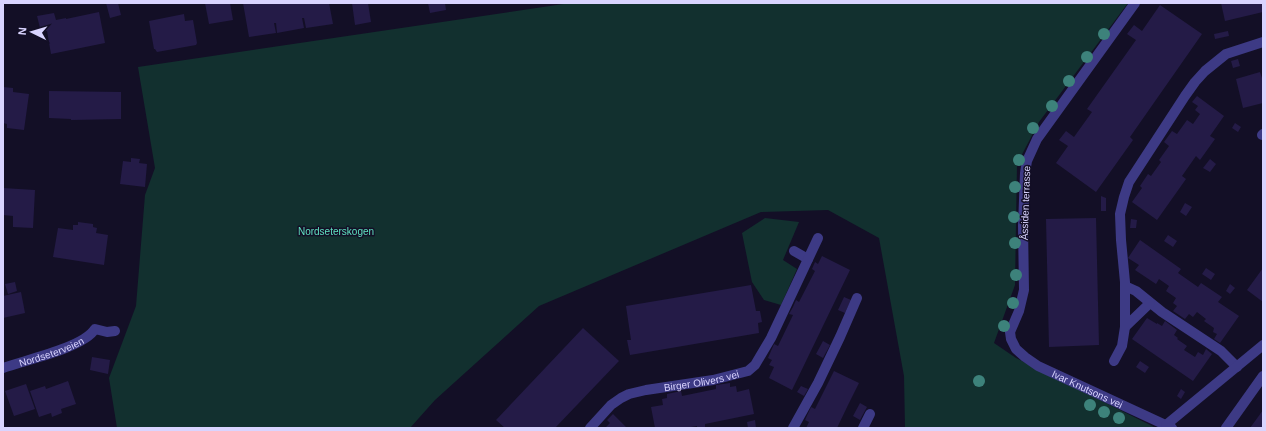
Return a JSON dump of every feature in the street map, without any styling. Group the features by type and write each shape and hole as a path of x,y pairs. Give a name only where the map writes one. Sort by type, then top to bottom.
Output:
{"lane":[{"name":"Åssiden terrasse","path":"1011,339 1010,332 1019,311 1024,290 1024,196 1027,161 1037,139 1135,3"},
{"path":"1114,361 1122,346 1125,327 1125,286 1120,214 1129,182 1184,96 1205,71 1226,54 1263,42"},
{"name":"Birger Olivers vei","path":"590,428 611,406 629,394 713,380 748,371 755,365 772,338 818,238"},
{"path":"794,251 808,259"},
{"path":"1125,286 1136,291 1150,303 1221,351 1237,367"},
{"path":"793,428 821,376 858,298"},
{"path":"1125,327 1150,303"},
{"name":"Nordseterveien","path":"3,368 56,351 84,339 95,329 107,332 115,331"},
{"name":"Ivar Knutsons vei","path":"1011,339 1016,349 1038,366 1169,426"},
{"path":"1169,426 1263,346"},
{"path":"1226,428 1263,376"},
{"path":"863,428 870,414"}],"green space":[{"name":"Nordseterskogen","path":"570,3 1128,3 1039,122 1017,164 1015,285 994,343 1016,358 1156,428 905,428 904,376 879,238 828,210 761,212 539,306 435,400 410,428 117,428 109,378 136,306 145,195 155,168 138,67"},
{"path":"765,218 799,222 783,260 797,269 781,305 764,300 752,282 742,233"}],"building":[{"path":"106,3 118,3 121,15 110,18"},
{"path":"205,3 230,3 233,20 209,24"},
{"path":"243,3 329,3 333,24 306,28 304,18 302,18 304,28 277,33 276,23 274,23 276,33 249,37"},
{"path":"352,3 368,3 371,22 355,25"},
{"path":"428,3 445,3 446,10 430,13"},
{"path":"1221,3 1263,3 1263,12 1225,21"},
{"path":"1160,5 1202,34 1130,137 1133,140 1096,192 1056,163 1068,146 1059,140 1066,131 1074,137 1092,112 1087,109 1136,40 1127,34 1134,25 1142,31"},
{"path":"99,12 105,43 51,54 47,31 41,32 37,16 54,13 56,20"},
{"path":"184,14 185,21 193,20 197,43 196,45 157,52 154,49 149,21"},
{"path":"1228,31 1229,36 1215,39 1214,34"},
{"path":"1238,59 1240,66 1233,68 1231,61"},
{"path":"1260,72 1263,78 1263,103 1243,108 1236,79"},
{"path":"3,87 13,88 13,92 29,94 24,130 7,128 7,124 3,123"},
{"path":"49,91 121,92 121,119 71,120 49,118"},
{"path":"1197,96 1224,116 1210,136 1215,139 1200,160 1196,156 1182,176 1186,179 1157,220 1132,202 1142,188 1140,186 1148,174 1151,176 1161,162 1159,160 1169,146 1164,142 1172,131 1177,134 1187,120 1193,124 1200,114 1195,110 1198,106 1192,102"},
{"path":"1235,123 1241,127 1238,132 1232,128"},
{"path":"131,158 140,159 139,163 147,164 145,187 120,184 123,161 131,162"},
{"path":"1210,159 1216,164 1210,172 1203,168"},
{"path":"3,188 35,190 33,228 13,227 13,216 3,215"},
{"path":"1101,196 1106,198 1106,211 1101,211"},
{"path":"1185,203 1192,207 1186,216 1180,212"},
{"path":"1096,218 1099,345 1049,347 1046,219"},
{"path":"1131,219 1137,220 1136,228 1130,228"},
{"path":"78,222 93,224 93,227 97,228 96,233 108,235 104,265 53,257 58,228 73,230 73,225 78,225"},
{"path":"1168,235 1177,241 1173,247 1164,241"},
{"path":"1140,240 1181,269 1178,273 1198,287 1201,283 1222,297 1218,302 1239,316 1220,343 1214,339 1217,334 1213,332 1214,328 1204,321 1206,319 1197,312 1193,317 1189,314 1185,319 1173,311 1177,306 1173,303 1176,298 1166,291 1169,286 1159,279 1156,284 1135,270 1139,265 1128,258"},
{"path":"822,256 850,270 792,390 769,378 774,367 769,365 772,360 768,358 774,344 778,346 793,315 789,314 796,300 799,302 815,271 812,269 815,262 818,264"},
{"path":"1206,268 1215,274 1211,280 1202,274"},
{"path":"1263,268 1263,302 1247,290"},
{"path":"15,282 17,291 8,294 5,284"},
{"path":"1230,284 1235,288 1230,294 1226,291"},
{"path":"751,285 756,311 760,311 762,322 758,323 759,333 630,355 627,340 631,340 626,306"},
{"path":"21,292 25,313 3,318 3,296"},
{"path":"844,297 851,300 845,313 838,310"},
{"path":"1147,318 1162,326 1165,321 1177,330 1174,335 1187,346 1184,350 1195,357 1198,352 1203,355 1206,349 1212,354 1193,381 1132,339"},
{"path":"583,328 619,361 555,428 505,428 496,420"},
{"path":"823,341 830,345 823,358 816,354"},
{"path":"92,357 110,360 108,374 90,370"},
{"path":"1140,361 1149,367 1145,373 1136,367"},
{"path":"834,371 859,383 837,428 806,428 809,422 805,420 811,407 815,409"},
{"path":"68,381 76,404 61,409 62,413 52,417 51,413 39,417 30,391 45,386 46,389"},
{"path":"730,383 730,387 736,386 737,392 749,389 754,414 705,424 705,428 697,428 697,426 685,428 655,428 651,407 663,405 662,399 667,398 667,394 681,391 682,396 716,389 716,385"},
{"path":"26,384 35,409 14,416 5,391"},
{"path":"801,386 808,389 804,396 797,392"},
{"path":"1181,389 1185,392 1181,399 1177,396"},
{"path":"860,403 867,407 860,420 853,416"},
{"path":"1263,410 1263,428 1250,428 1258,417"},
{"path":"613,414 627,428 605,428 610,423 607,420"},
{"path":"755,420 756,428 748,428 747,422"}]}
